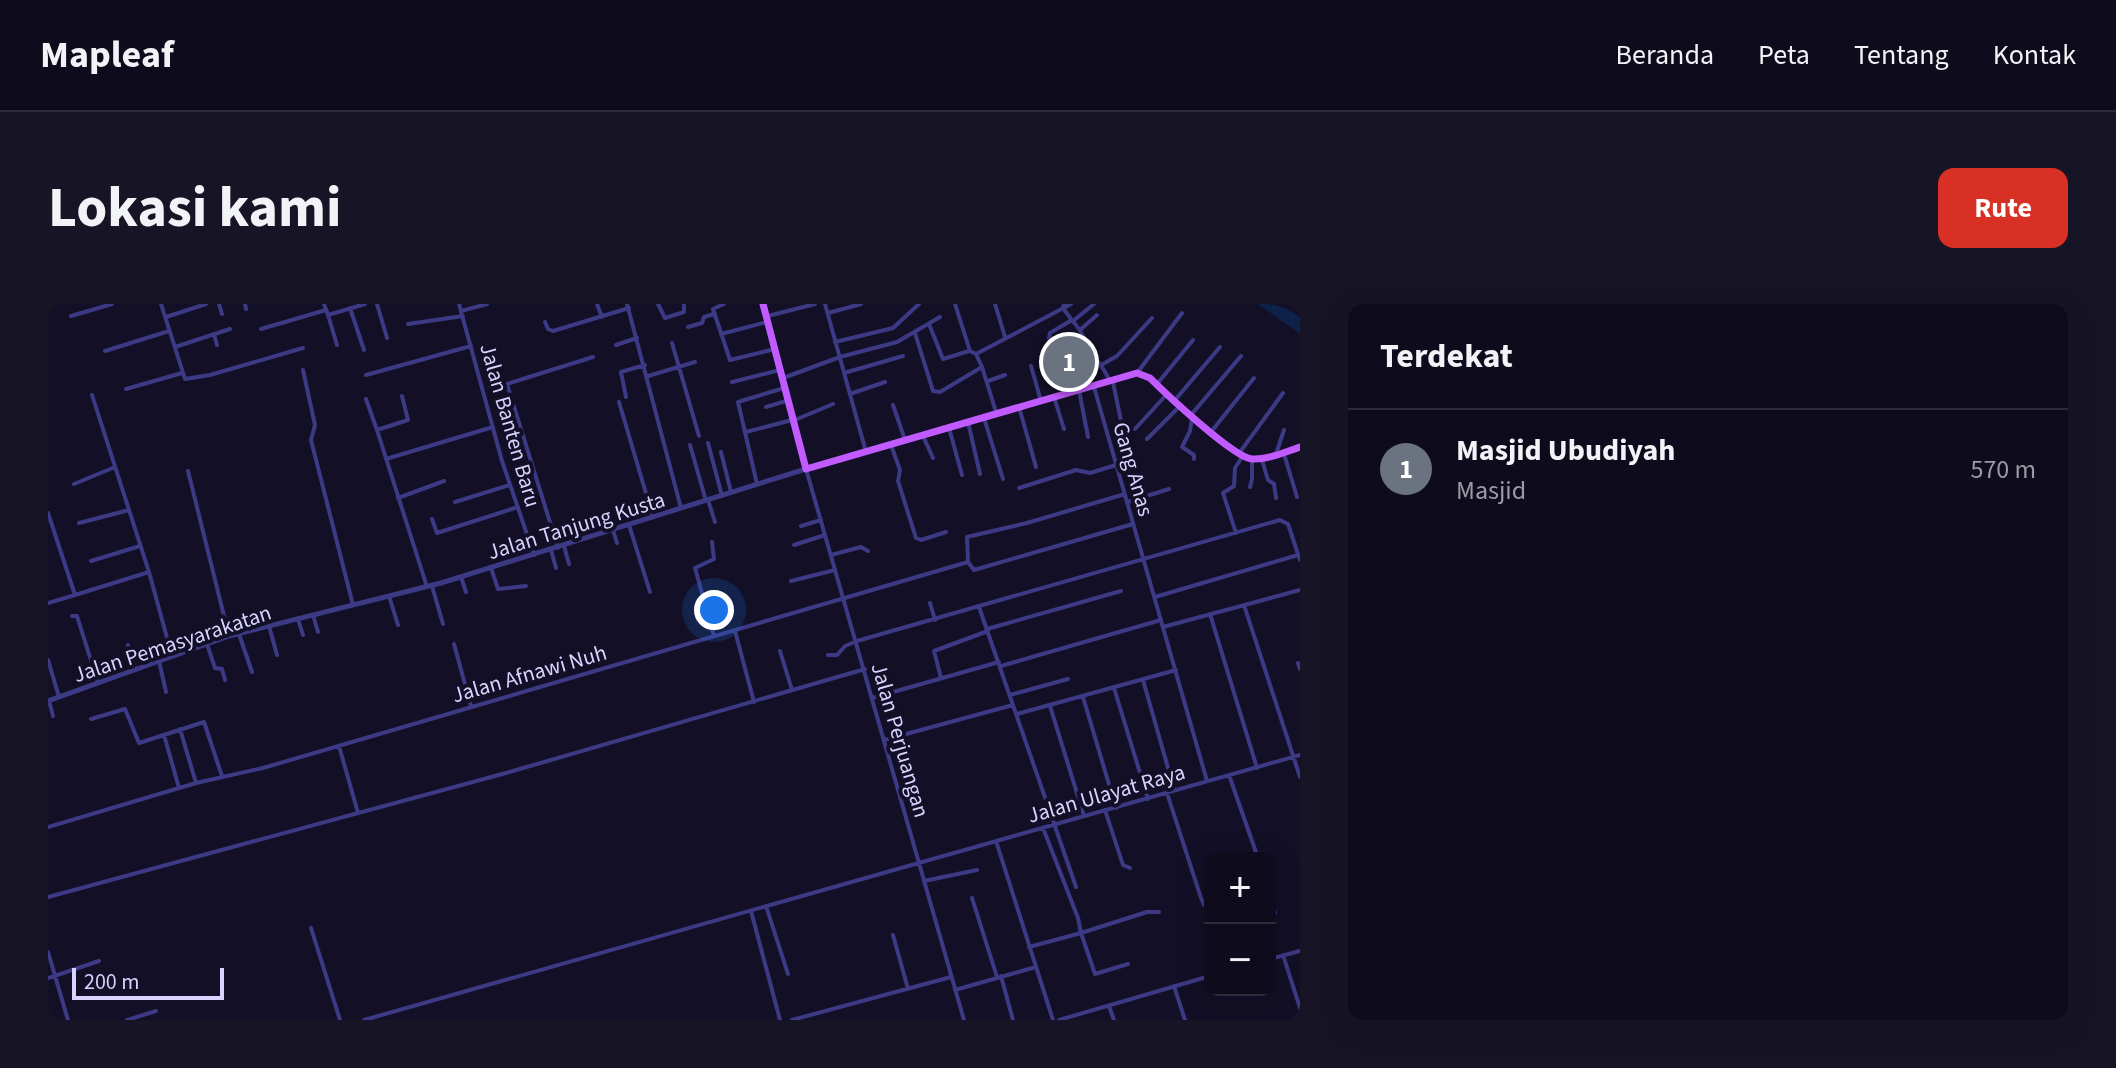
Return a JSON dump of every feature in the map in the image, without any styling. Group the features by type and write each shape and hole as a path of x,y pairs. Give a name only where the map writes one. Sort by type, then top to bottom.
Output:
{"main road":[{"path":"763,304 806,469 1137,373 1145,375 1240,455 1261,458 1300,447"}],"street":[{"path":"71,316 112,304"},
{"path":"161,304 183,375"},
{"path":"165,317 206,304"},
{"path":"219,304 222,314"},
{"path":"261,329 326,310 365,304"},
{"path":"377,304 387,338"},
{"name":"Jalan Banten Baru","path":"459,304 510,485 534,555"},
{"path":"408,324 462,313 487,304"},
{"path":"597,304 602,317"},
{"path":"658,304 665,318 684,312 684,304"},
{"path":"724,304 713,307 730,360 775,349"},
{"path":"721,334 815,304"},
{"path":"825,304 866,452"},
{"path":"828,313 861,304"},
{"path":"835,342 893,328 919,304"},
{"path":"955,304 988,381 996,414"},
{"path":"995,304 1005,337"},
{"path":"929,324 943,359 973,352 1071,304"},
{"path":"1068,393 1049,335 1094,304"},
{"path":"545,322 553,331 628,306 681,508"},
{"path":"1064,306 1103,364 1111,381 1122,426"},
{"path":"350,308 364,350"},
{"path":"326,310 337,345"},
{"path":"1137,373 1182,313"},
{"path":"688,327 702,323 704,317 714,314"},
{"path":"1080,330 1097,315"},
{"path":"732,382 781,374 897,342 940,317"},
{"path":"1103,364 1117,356 1152,318"},
{"path":"175,347 230,329"},
{"path":"105,351 169,331"},
{"path":"915,333 920,356 935,393 982,367"},
{"path":"214,334 217,345"},
{"path":"616,345 637,338"},
{"path":"1156,384 1193,340"},
{"path":"672,343 699,436"},
{"path":"366,375 471,346"},
{"path":"1147,439 1220,347"},
{"path":"126,389 183,375 191,379 206,376 303,348"},
{"path":"844,373 903,356"},
{"path":"1194,459 1194,455 1182,447 1190,431 1192,415 1241,356"},
{"path":"569,564 507,384 593,357"},
{"path":"648,376 695,362"},
{"path":"626,397 621,372 645,365"},
{"path":"1031,366 1041,401"},
{"path":"303,370 315,425 311,440 353,605"},
{"path":"988,381 1005,375"},
{"path":"1211,432 1254,378"},
{"path":"850,394 885,382"},
{"name":"Gang Anas","path":"1094,386 1207,781"},
{"path":"757,484 739,401 784,388"},
{"path":"1079,390 1088,437"},
{"path":"1236,533 1223,493 1234,486 1235,468 1240,455 1283,393"},
{"path":"1135,429 1167,394"},
{"path":"92,395 149,572 172,656"},
{"path":"377,430 408,420 402,396"},
{"path":"1054,397 1064,429"},
{"path":"366,399 443,624"},
{"path":"766,407 787,400"},
{"path":"619,402 653,517"},
{"path":"746,432 793,420 833,404"},
{"path":"893,405 906,441"},
{"path":"1019,407 1036,467"},
{"path":"984,418 1003,479"},
{"path":"968,422 980,474"},
{"path":"386,459 493,427"},
{"path":"949,428 962,475"},
{"path":"1284,430 1280,453 1297,497"},
{"path":"923,436 933,458"},
{"path":"708,443 722,496"},
{"path":"690,445 715,522"},
{"path":"891,445 900,470 898,481 916,538 921,540 946,532"},
{"path":"721,452 731,492"},
{"path":"1261,458 1268,480 1274,484 1276,498"},
{"path":"1250,487 1252,459"},
{"path":"1019,488 1076,470 1090,473 1116,465"},
{"path":"74,484 115,467"},
{"name":"Jalan Tanjung Kusta","path":"353,605 429,587 806,469"},
{"name":"Jalan Perjuangan","path":"806,469 964,1020"},
{"path":"188,471 229,636"},
{"path":"398,498 444,481"},
{"path":"455,502 510,485"},
{"path":"1128,502 1169,489"},
{"path":"968,562 967,537 1125,494"},
{"path":"432,519 437,535 518,507"},
{"path":"79,523 129,510"},
{"path":"48,513 75,595"},
{"path":"801,526 821,520"},
{"path":"828,655 837,655 845,646 857,641 1236,533 1283,520 1288,524 1299,557 1155,597"},
{"name":"Jalan Afnawi Nuh","path":"48,827 196,783 263,768 968,562 974,570 1133,524"},
{"path":"629,525 650,592"},
{"path":"613,530 617,543"},
{"path":"794,545 825,535"},
{"path":"712,542 714,559 695,568 714,637"},
{"path":"91,561 140,546"},
{"path":"831,555 861,547 868,551"},
{"path":"551,550 556,568"},
{"path":"491,568 498,589 526,586"},
{"path":"791,581 835,570"},
{"path":"48,603 149,572"},
{"path":"461,577 466,592"},
{"path":"1163,627 1300,590"},
{"path":"941,678 934,651 988,630 1121,591"},
{"path":"389,596 398,625"},
{"path":"930,603 935,620"},
{"name":"Jalan Pemasyarakatan","path":"48,701 229,636 353,605"},
{"path":"1244,605 1300,777"},
{"path":"979,607 1076,887"},
{"path":"1210,614 1257,768"},
{"path":"313,615 318,632"},
{"path":"72,616 77,616 98,683"},
{"path":"298,619 303,635"},
{"path":"872,698 1161,620"},
{"path":"269,626 277,655"},
{"path":"735,631 754,702"},
{"path":"239,634 252,672"},
{"path":"207,644 215,668 222,669 225,680"},
{"path":"454,644 471,706"},
{"path":"128,645 135,668"},
{"path":"780,651 792,690"},
{"path":"48,660 59,697"},
{"path":"159,661 166,692"},
{"path":"48,897 358,813 865,669"},
{"path":"1017,714 1176,670"},
{"path":"1010,695 1068,679"},
{"path":"1143,680 1175,790"},
{"path":"1114,688 1148,799"},
{"path":"1083,697 1116,808"},
{"path":"48,701 53,716"},
{"path":"884,740 1013,705"},
{"path":"1050,706 1084,816"},
{"path":"91,719 125,709 139,743 205,723 222,776"},
{"path":"180,729 196,783"},
{"path":"164,735 179,788"},
{"path":"339,745 358,813"},
{"name":"Jalan Ulayat Raya","path":"364,1020 1300,755"},
{"path":"1229,775 1256,852"},
{"path":"1167,793 1204,903"},
{"path":"1105,810 1123,865 1130,868"},
{"path":"1043,828 1078,918 1095,974 1128,964"},
{"path":"996,841 1056,1020 1204,978"},
{"path":"924,881 977,870"},
{"path":"972,898 1013,1020"},
{"path":"766,906 788,974"},
{"path":"751,911 780,1020"},
{"path":"1029,947 1147,912 1159,912"},
{"path":"311,928 340,1020"},
{"path":"893,935 908,989"},
{"path":"1276,957 1300,951"},
{"path":"48,952 68,1020"},
{"path":"1283,955 1300,1008"},
{"path":"48,978 99,961"},
{"path":"955,990 1036,967"},
{"path":"792,1020 951,977"},
{"path":"1174,986 1185,1020"},
{"path":"1109,1006 1114,1020"},
{"path":"127,1020 156,1011"}],"water":[{"path":"1258,304 1280,306 1300,317 1300,334"}],"place":[{"name":"Masjid Ubudiyah","path":"1069,362"}]}
